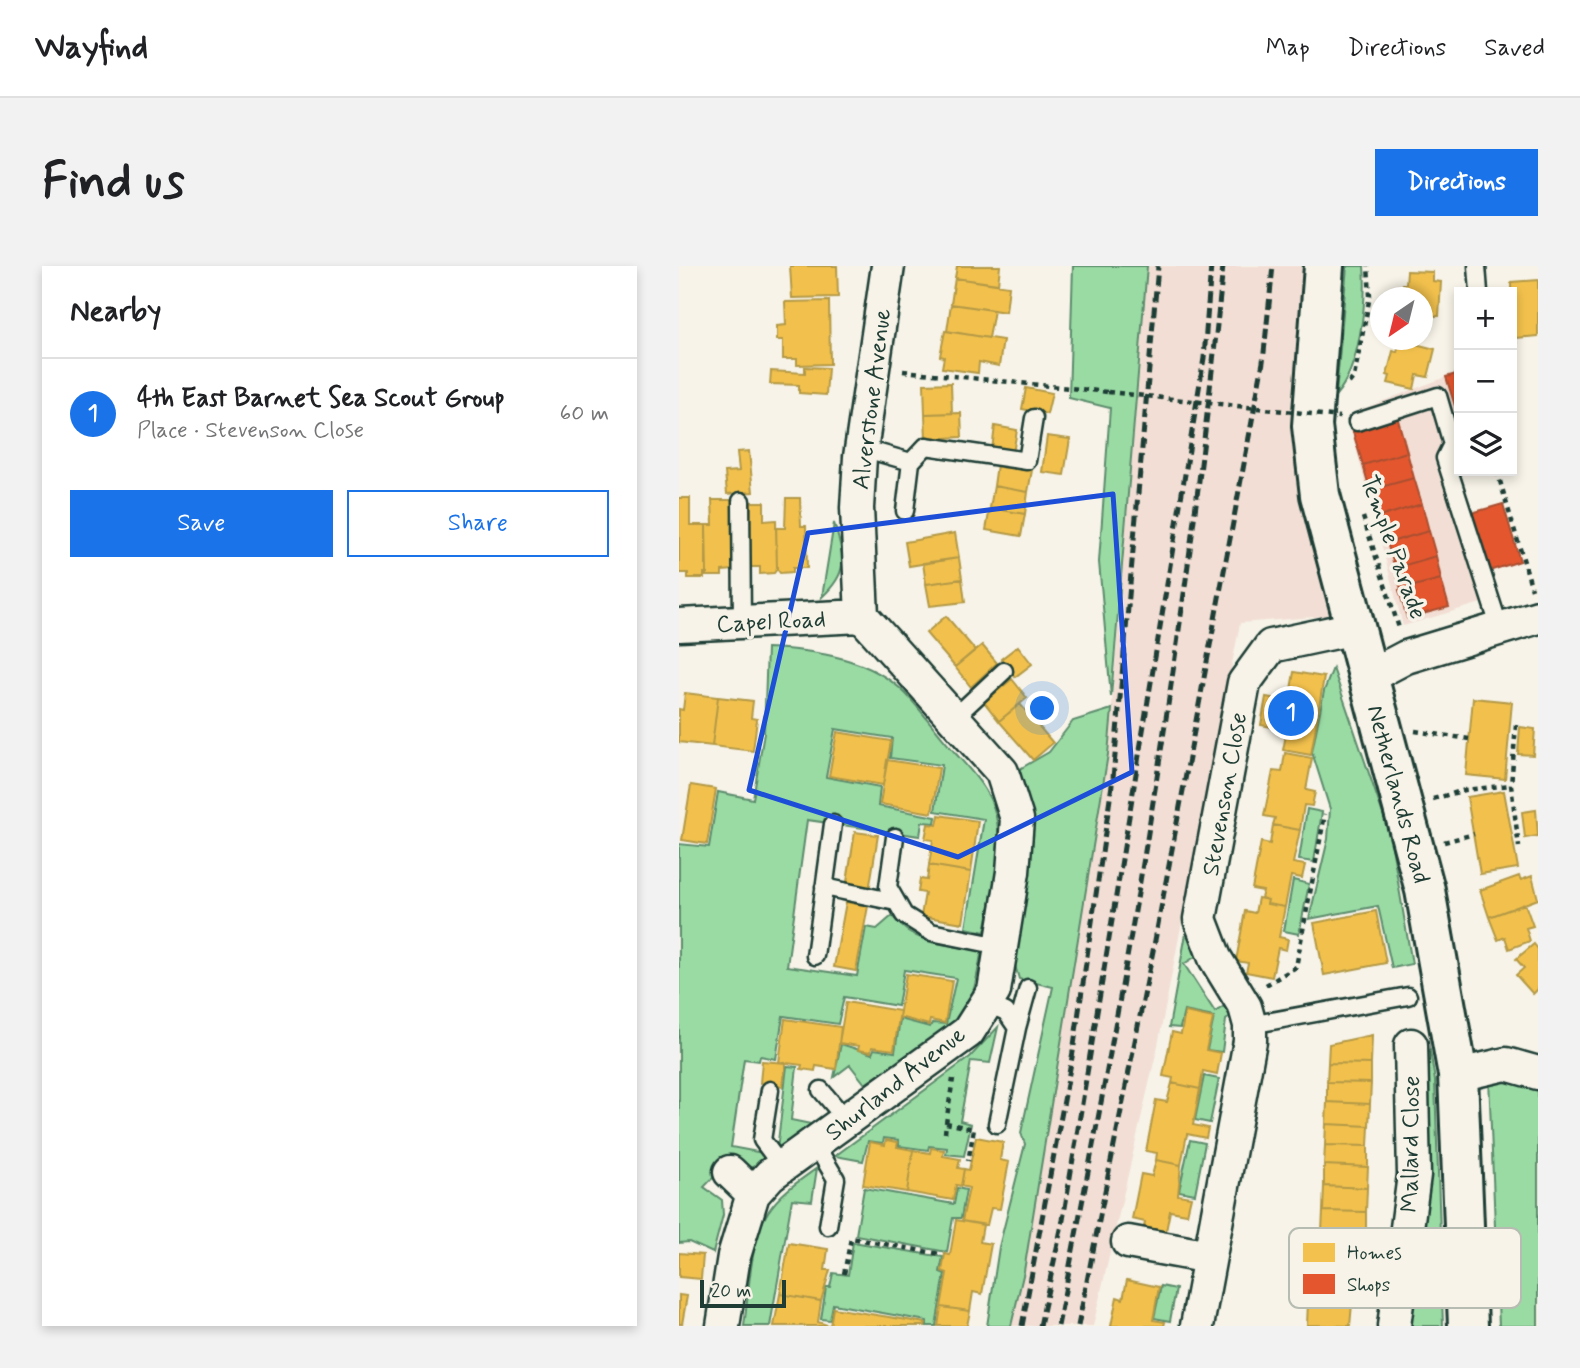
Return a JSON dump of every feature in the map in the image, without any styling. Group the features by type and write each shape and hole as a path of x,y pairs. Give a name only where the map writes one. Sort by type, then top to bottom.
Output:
{"street":[{"name":"Alverstone Avenue","path":"862,616 857,508 862,448 888,266"},
{"name":"Netherlands Road","path":"1324,266 1312,426 1319,495 1425,890 1458,1075 1464,1228"},
{"path":"1368,677 1406,657 1500,629 1536,607"},
{"name":"Capel Road","path":"679,625 862,616"},
{"name":"Shurland Avenue","path":"753,1194 782,1167 848,1122 968,1032 994,991 1013,872 1017,819 1002,772 862,616"},
{"name":"Stevenson Close","path":"1246,1012 1215,958 1201,919 1244,683 1271,646 1355,628"},
{"path":"1197,1326 1250,1041 1246,1012"},
{"name":"Mallard Close","path":"1407,1228 1414,1175 1411,1045"},
{"path":"1458,1075 1506,1064 1538,1073"},
{"path":"723,1326 734,1256 753,1194 730,1172"},
{"path":"1128,1241 1209,1257"},
{"name":"Mallard Close","path":"1394,1326 1396,1308"},
{"name":"Netherlands Road","path":"1467,1308 1468,1326"}],"lane":[{"path":"1477,266 1479,287"},
{"path":"1357,422 1438,396 1452,444 1445,458 1500,629"},
{"path":"905,511 911,462 926,446 1027,461 1034,418"},
{"path":"862,448 911,462"},
{"path":"741,501 742,624"},
{"path":"955,718 1004,671"},
{"path":"815,956 833,824"},
{"path":"894,837 888,887 904,915 932,932 1000,946"},
{"path":"824,887 896,902"},
{"path":"997,1124 1028,988"},
{"path":"1246,1012 1408,996"},
{"path":"986,1003 1006,1012 1017,1028"},
{"path":"770,1090 762,1140 782,1167"},
{"path":"821,1090 848,1122"},
{"path":"815,1144 836,1179 828,1226"}],"path":[{"path":"1344,389 1354,377 1370,296 1367,266"},
{"path":"874,368 1340,416"},
{"path":"1498,476 1536,607"},
{"name":"Temple Parade","path":"1362,514 1401,633 1409,630"},
{"path":"1516,725 1511,785 1520,847"},
{"path":"1416,731 1469,738"},
{"path":"1427,801 1465,790 1511,785"},
{"path":"1246,1012 1296,967 1325,814"},
{"path":"1441,843 1473,834"},
{"path":"945,1133 946,1123 974,1129 968,1161"},
{"path":"844,1274 851,1238 940,1254"}],"highlighted area":[{"path":"1113,494 1132,772 958,857 749,790 808,533"}],"shaded area":[{"path":"1147,266 1326,266 1314,370 1350,614 1240,623 1158,1045 1093,1326 1011,1326 1024,1271 1108,754"},
{"path":"1454,374 1454,476 1460,476 1498,598 1403,626 1350,425 1357,411"}],"green space":[{"path":"1073,266 1147,266 1111,697 1099,562 1110,408 1069,398"},
{"path":"1347,266 1364,266 1363,315 1351,368 1336,395"},
{"path":"834,523 842,554 841,571 822,597"},
{"path":"767,648 841,658 876,672 906,694 987,792 997,823 998,854 985,932 966,928 984,819 935,811 942,765 890,758 892,738 835,729 826,777 880,787 878,806 936,817 935,823 922,822 920,836 807,820 787,966 857,976 866,927 877,929 892,916 910,933 921,938 944,945 982,950 976,979 966,1008 946,1030 865,1084 850,1065 834,1077 841,1044 872,1054 874,1049 895,1052 900,1019 930,1027 932,1023 946,1024 956,978 904,970 898,1006 844,997 838,1024 783,1016 776,1059 760,1056 759,1061 744,1059 731,1147 768,1154 754,1166 724,1166 704,1187 722,1200 723,1215 713,1253 689,1242 679,1243 679,844 709,847 718,792 753,799 764,733"},
{"path":"1333,668 1390,835 1412,964 1392,968 1378,906 1309,919 1328,839 1330,809 1312,752 1324,691"},
{"path":"1112,709 1108,754 1024,1271 1011,1326 987,1326 999,1247 1025,1144 1021,1133 1053,987 1019,979 1012,955 1031,846 1023,818 1018,770 1049,752 1073,721"},
{"path":"1307,809 1322,812 1314,862 1299,860"},
{"path":"1293,880 1309,884 1299,934 1284,931"},
{"path":"1191,906 1201,953 1184,964 1215,1012 1232,1001 1237,1011 1226,1020 1222,1052 1207,1050 1214,1017 1184,1011 1180,1028 1169,1027"},
{"path":"998,1027 990,1063 971,1061 960,1121 971,1124 964,1156 946,1154 947,1148 929,1146 928,1150 899,1146 899,1140 884,1138 883,1143 868,1141 863,1161 835,1156 970,1057"},
{"path":"1430,1050 1435,1081 1440,1228 1410,1228 1421,1064"},
{"path":"787,1066 797,1067 791,1120 811,1124 777,1150"},
{"path":"1204,1076 1219,1079 1210,1123 1195,1120"},
{"path":"1508,1076 1538,1085 1538,1326 1499,1326 1498,1308 1521,1308 1521,1228 1495,1228 1489,1078"},
{"path":"1190,1140 1205,1143 1195,1194 1179,1191"},
{"path":"817,1168 812,1201 792,1199 770,1326 744,1326 751,1267 762,1223 778,1199"},
{"path":"864,1188 954,1204 957,1188 966,1190 961,1218 953,1218 947,1252 856,1235"},
{"path":"853,1242 943,1257 940,1272 945,1274 936,1326 927,1326 927,1321 833,1304 830,1320 821,1319 826,1287 830,1287 833,1273 848,1275"},
{"path":"1161,1286 1176,1289 1170,1321 1154,1318"},
{"path":"1405,1308 1442,1308 1443,1326 1404,1326"}],"building: Homes":[{"path":"790,266 837,266 838,297 792,298"},
{"path":"957,266 1000,266 998,284 955,278"},
{"path":"1407,271 1433,272 1433,281 1441,282 1439,316 1433,316 1433,287 1403,287 1406,284"},
{"path":"955,278 1009,286 1006,312 951,304"},
{"path":"1538,280 1538,336 1517,338 1517,287 1511,287 1511,282"},
{"path":"829,301 830,364 797,365 797,359 783,359 783,340 777,340 777,326 786,325 785,302"},
{"path":"951,304 994,310 989,338 947,331"},
{"path":"945,331 1003,340 999,366 979,362 978,373 942,368 944,357 940,356"},
{"path":"1435,349 1428,377 1417,375 1414,389 1388,383 1390,376 1387,375 1393,351"},
{"path":"805,367 828,368 826,395 799,393 799,385 770,384 771,371 805,373"},
{"path":"951,383 952,413 925,414 924,384"},
{"path":"1026,388 1052,393 1047,414 1022,409"},
{"path":"961,413 962,437 926,439 925,414"},
{"path":"995,426 1017,430 1013,453 992,450"},
{"path":"1047,436 1070,439 1064,475 1042,472"},
{"path":"749,451 753,492 727,494 725,472 739,471 737,452"},
{"path":"997,464 1032,470 1028,492 994,486"},
{"path":"994,486 1028,492 1025,514 990,508"},
{"path":"679,498 690,498 690,525 706,525 707,573 704,573 704,578 688,578 688,573 679,573"},
{"path":"786,498 800,498 801,526 806,526 807,568 793,568 793,572 780,573 777,569 776,528 785,528"},
{"path":"712,500 734,500 734,570 722,571 722,576 706,576 706,525 713,525"},
{"path":"751,502 764,502 764,521 776,520 777,569 774,573 760,574 760,567 748,567"},
{"path":"990,508 1025,514 1021,536 986,530"},
{"path":"955,533 959,558 909,566 905,542"},
{"path":"959,558 962,579 926,584 923,563"},
{"path":"962,579 965,602 930,606 926,584"},
{"path":"946,616 975,650 955,667 926,633"},
{"path":"982,645 997,663 971,687 955,667"},
{"path":"1018,646 1032,664 1015,677 1001,659"},
{"path":"1294,672 1324,677 1311,755 1283,750 1287,730 1261,725 1266,697 1289,701"},
{"path":"1012,679 1027,698 999,721 984,702"},
{"path":"685,693 718,697 712,746 679,742 679,709 683,710"},
{"path":"718,697 753,701 751,718 757,719 753,751 712,746"},
{"path":"1473,698 1512,702 1505,779 1466,775"},
{"path":"1020,704 1053,743 1033,760 999,721"},
{"path":"1520,727 1535,729 1533,755 1518,754"},
{"path":"837,732 891,741 883,785 829,776"},
{"path":"1285,753 1312,758 1306,790 1315,792 1312,806 1304,805 1300,830 1273,825 1275,818 1264,816 1273,771 1282,772"},
{"path":"887,760 939,768 932,813 880,804"},
{"path":"691,785 716,789 707,844 682,840"},
{"path":"1504,791 1518,868 1480,874 1467,797"},
{"path":"1536,810 1538,836 1525,838 1522,812"},
{"path":"939,815 978,821 971,872 929,865 933,840 925,839 928,824 937,825"},
{"path":"1273,825 1300,830 1293,863 1305,865 1302,878 1291,876 1285,907 1267,904 1268,900 1261,898 1263,891 1252,889 1261,842 1270,844"},
{"path":"855,832 878,835 869,891 846,888"},
{"path":"929,865 971,872 963,923 921,916 925,893 918,892 920,879 927,880"},
{"path":"1519,876 1521,880 1532,876 1538,899 1489,917 1480,890"},
{"path":"1258,898 1268,900 1267,904 1285,907 1279,937 1288,939 1286,950 1278,948 1272,977 1246,972 1248,963 1236,961 1245,911 1255,913"},
{"path":"846,902 868,906 856,971 834,967"},
{"path":"1525,904 1533,926 1526,928 1530,941 1509,949 1505,937 1498,940 1489,917"},
{"path":"1376,911 1386,963 1324,975 1314,923"},
{"path":"1534,944 1538,949 1538,989 1533,994 1516,975 1524,968 1516,959"},
{"path":"906,974 952,981 945,1023 930,1020 929,1025 899,1017"},
{"path":"846,1002 900,1011 894,1050 872,1047 871,1052 858,1050 859,1046 839,1043"},
{"path":"1185,1012 1213,1018 1206,1050 1221,1053 1217,1074 1203,1071 1200,1089 1172,1083 1173,1078 1163,1076 1172,1032 1181,1034"},
{"path":"785,1019 841,1027 836,1069 816,1066 815,1071 801,1069 802,1065 779,1062"},
{"path":"1372,1035 1371,1064 1328,1063 1329,1044"},
{"path":"762,1061 786,1063 783,1086 760,1083"},
{"path":"1328,1063 1371,1064 1371,1083 1327,1082"},
{"path":"1327,1082 1371,1083 1370,1104 1327,1102"},
{"path":"1172,1083 1200,1089 1193,1125 1208,1128 1206,1138 1187,1134 1181,1165 1156,1160 1157,1153 1146,1151 1156,1100 1167,1102"},
{"path":"1327,1102 1370,1104 1369,1126 1326,1124"},
{"path":"1326,1124 1369,1126 1368,1146 1325,1145"},
{"path":"976,1137 1003,1142 1000,1160 1009,1162 1000,1209 991,1208 987,1225 962,1221 969,1188 961,1186 964,1169 969,1170"},
{"path":"886,1140 898,1142 897,1147 913,1150 907,1192 863,1185 870,1142 885,1145"},
{"path":"1325,1145 1368,1146 1368,1167 1324,1165"},
{"path":"931,1148 944,1150 943,1156 960,1159 958,1168 964,1169 961,1186 956,1185 953,1200 907,1192 913,1150 930,1153"},
{"path":"1156,1160 1181,1165 1178,1195 1191,1197 1187,1214 1170,1211 1165,1236 1143,1232 1145,1222 1132,1219 1141,1174 1152,1176"},
{"path":"1324,1165 1368,1167 1367,1188 1324,1186"},
{"path":"1324,1186 1367,1188 1366,1212 1323,1211"},
{"path":"1323,1211 1366,1212 1366,1228 1322,1228"},
{"path":"956,1220 983,1225 980,1242 991,1244 982,1294 973,1292 970,1311 941,1307 947,1273 942,1271 945,1254 950,1255"},
{"path":"789,1243 828,1249 825,1270 830,1270 821,1301 780,1294"},
{"path":"679,1253 703,1255 701,1279 679,1277"},
{"path":"1127,1280 1159,1287 1153,1320 1165,1322 1164,1326 1111,1326 1117,1297 1123,1299"},
{"path":"780,1294 821,1301 818,1322 830,1326 774,1326"},
{"path":"679,1295 687,1296 682,1324 679,1324"},
{"path":"941,1307 970,1311 967,1326 938,1326"},
{"path":"833,1308 926,1323 925,1326 830,1326"},
{"path":"1308,1308 1352,1308 1350,1326 1307,1325"}],"building: Shops":[{"path":"1454,375 1454,403 1446,377"},
{"path":"1397,416 1407,452 1363,465 1352,429"},
{"path":"1407,452 1414,478 1370,490 1363,465"},
{"path":"1414,478 1422,504 1379,517 1370,490"},
{"path":"1422,504 1429,531 1387,543 1379,517"},
{"path":"1503,504 1520,561 1486,572 1468,514"},
{"path":"1429,531 1436,556 1395,568 1387,543"},
{"path":"1436,556 1441,579 1401,589 1395,568"},
{"path":"1441,579 1449,607 1407,618 1399,590"}],"railway":[{"path":"1022,1326 1073,1052 1113,778 1158,266"},
{"path":"1040,1326 1063,1220 1204,358 1211,266"},
{"path":"1058,1326 1154,798 1192,532 1223,266"},
{"path":"1078,1326 1153,951 1263,362 1273,266"}],"place":[{"name":"4th East Barnet Sea Scout Group","path":"1291,713"}]}
